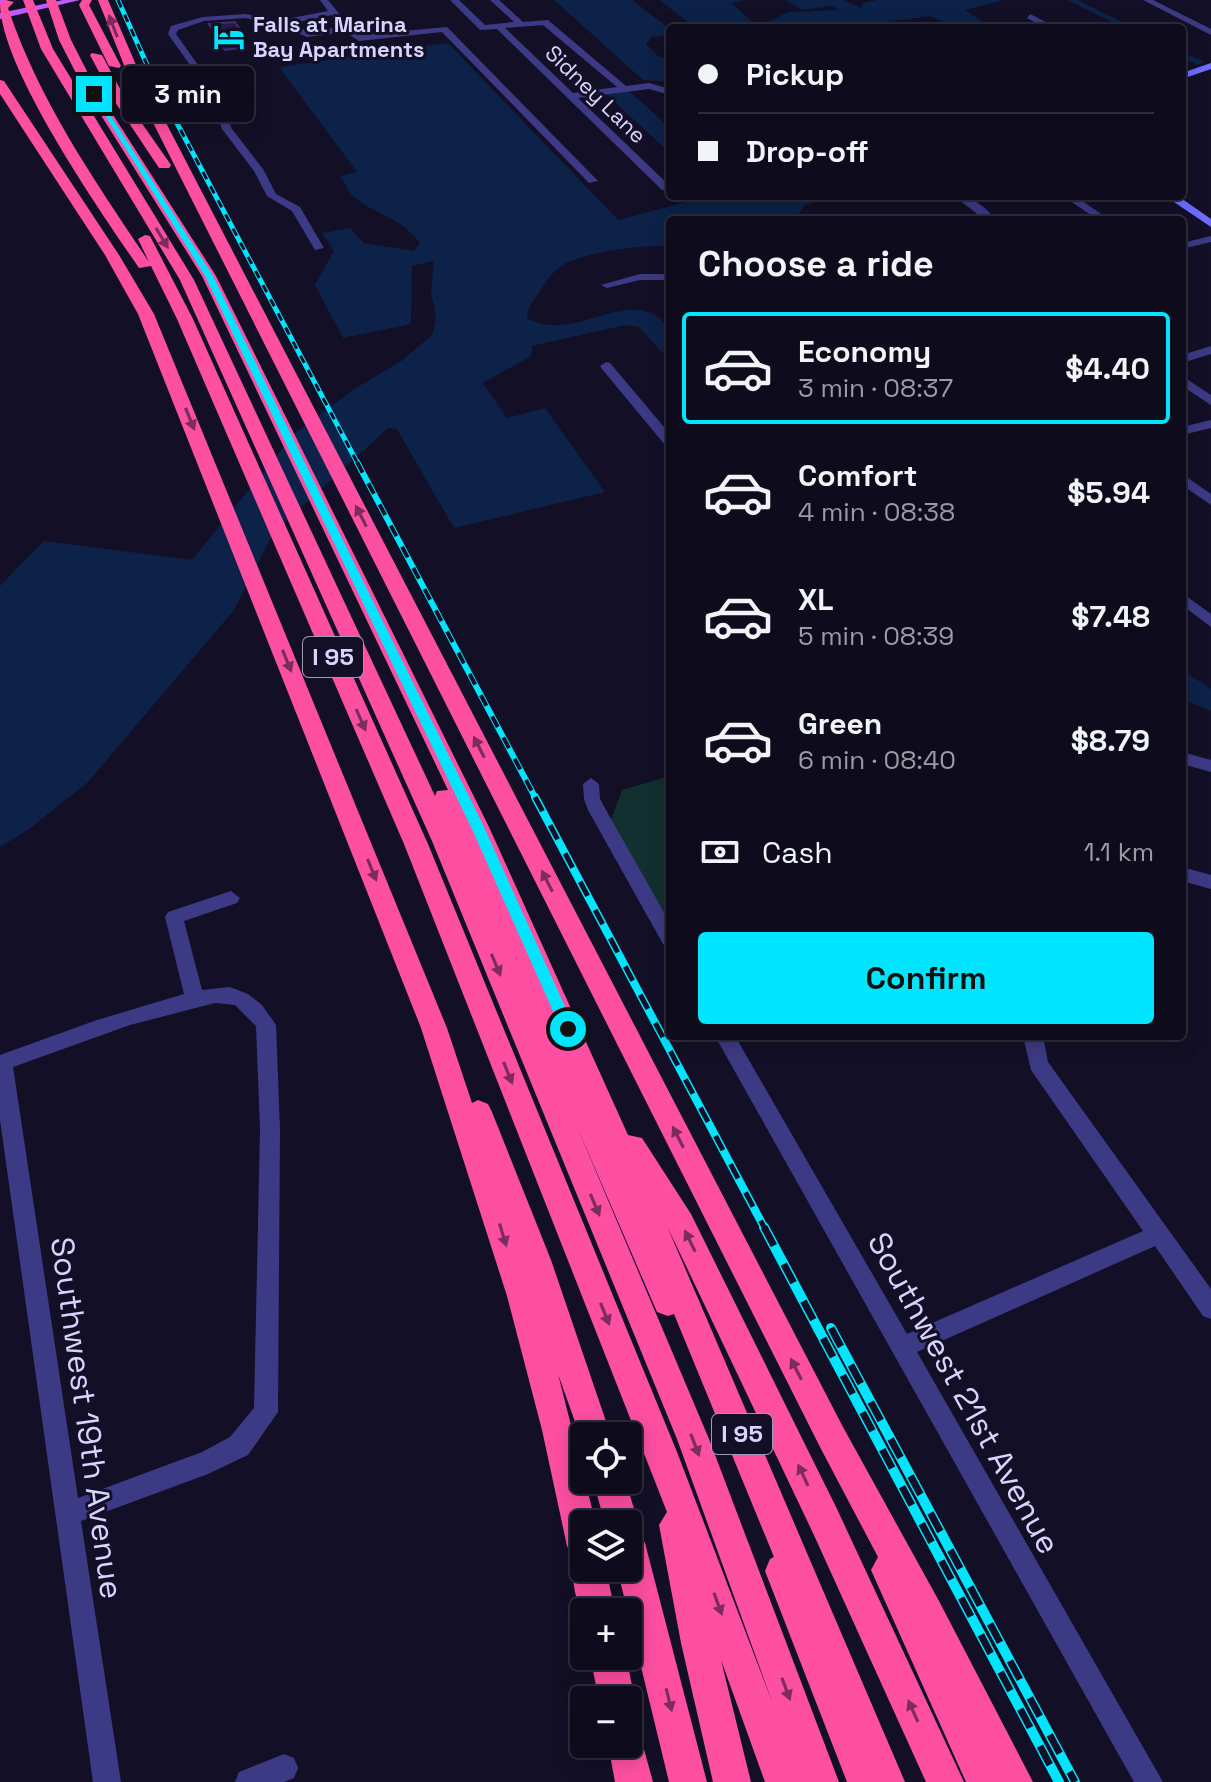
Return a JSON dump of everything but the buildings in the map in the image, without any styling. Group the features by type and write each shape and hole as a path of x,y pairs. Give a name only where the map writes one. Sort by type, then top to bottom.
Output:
{"highway":[{"path":"28,0 47,49 200,274"},
{"path":"44,0 61,49 90,102 200,274 283,488 444,841 693,1439 820,1782"},
{"path":"51,0 65,40 88,85 200,274 469,829 745,1477 866,1782"},
{"path":"1,15 61,0"},
{"path":"74,0 96,55 125,109 166,170 84,5 87,0"},
{"path":"103,0 130,65 514,817 832,1438 1014,1782"},
{"path":"76,162 25,70 2,7 7,1 35,56 111,177 162,284"},
{"path":"0,40 31,103 162,284"},
{"path":"0,84 121,270 161,347 434,1028 522,1296 576,1510"},
{"path":"0,99 12,118 28,131"},
{"path":"184,207 193,228 200,274"},
{"name":"I 95","path":"162,284 161,296 185,319 416,844 661,1452 784,1782"},
{"name":"I 95","path":"469,829 594,1087 886,1782"},
{"path":"434,1028 475,1104 516,1207 590,1422"},
{"path":"594,1087 681,1223 832,1536 945,1782"},
{"path":"832,1438 909,1619 985,1782"},
{"path":"661,1452 699,1643 732,1782"},
{"path":"638,1582 688,1782"},
{"path":"629,1758 634,1782"}],"main road":[{"path":"1,15 74,0"}],"street":[{"path":"324,0 346,32"},
{"path":"454,0 483,28 545,22 622,87"},
{"path":"494,0 522,25"},
{"path":"1147,0 1211,32"},
{"path":"281,23 334,12"},
{"path":"319,248 296,209 272,196 270,186 226,128 221,107 211,88 186,58 172,34 174,28 220,17 245,16 281,23 307,34 346,32 366,38 444,29 593,181"},
{"path":"1030,16 1044,24"},
{"name":"Sidney Lane","path":"500,28 666,188"},
{"path":"1186,75 1209,68"},
{"path":"573,96 622,87 649,86 666,93"},
{"path":"965,200 987,216"},
{"path":"1074,200 1099,216"},
{"path":"1177,200 1211,224"},
{"path":"1186,245 1211,239"},
{"path":"607,285 640,277 666,277"},
{"path":"1186,358 1211,350"},
{"path":"606,366 666,437"},
{"path":"1186,383 1211,401"},
{"path":"1186,430 1211,424"},
{"path":"1186,481 1211,501"},
{"path":"1186,600 1211,622"},
{"path":"1186,759 1211,766"},
{"path":"591,784 592,799 666,932"},
{"path":"1186,875 1211,882"},
{"path":"68,1514 229,1452 239,1446 266,1412 270,1129 266,1025 260,1014 246,1002 227,994 195,998 174,917 231,898"},
{"name":"Southwest 19th Avenue","path":"107,1782 2,1063 24,1053 195,998"},
{"name":"Southwest 21st Avenue","path":"727,1040 1149,1782"},
{"path":"1034,1040 1038,1064 1211,1308"},
{"path":"902,1347 1157,1235"},
{"path":"249,1782 284,1768"}],"green space":[{"path":"666,777 666,918 611,820 622,790"}],"water":[{"path":"554,0 632,0 666,26 666,35 652,37 646,44 666,59 666,82 643,80"},
{"path":"659,0 746,0 731,3 755,24 691,24"},
{"path":"785,0 844,0 861,8 863,3 877,0 1004,0 965,10 986,24 947,24 930,16 873,24 764,24 788,12 838,10 832,6 802,10"},
{"path":"448,43 618,220 694,200 824,200 805,205 797,216 666,216 666,246 598,253 560,267 533,301 527,318 543,324 559,325 623,310 651,313 666,326 666,357 639,327 625,325 532,346 531,356 483,383 507,418 545,408 605,492 454,528 397,429 388,428 274,532 234,610 88,782 29,829 0,847 0,586 44,541 192,560 294,434 354,389 400,362 432,335 436,318 431,291 434,261 412,266 411,324 343,338 315,285 334,251 322,233 350,228 364,243 414,251 420,243 404,227 355,198 340,176 357,172 279,67"},
{"path":"628,90 666,124 666,149 606,94"},
{"path":"1186,673 1211,689 1211,711 1186,701"}],"waterway":[{"path":"1072,0 1122,24"},
{"path":"1186,56 1200,63"}],"railway":[{"path":"118,0 153,78 358,464"},
{"path":"357,462 536,799"},
{"path":"535,797 765,1229"},
{"path":"764,1227 1059,1782"},
{"path":"831,1328 1075,1782"}],"place":[{"name":"Falls at Marina Bay Apartments","path":"229,37"}],"route":[{"path":"94,94 209,276 477,827 568,1029"}]}
